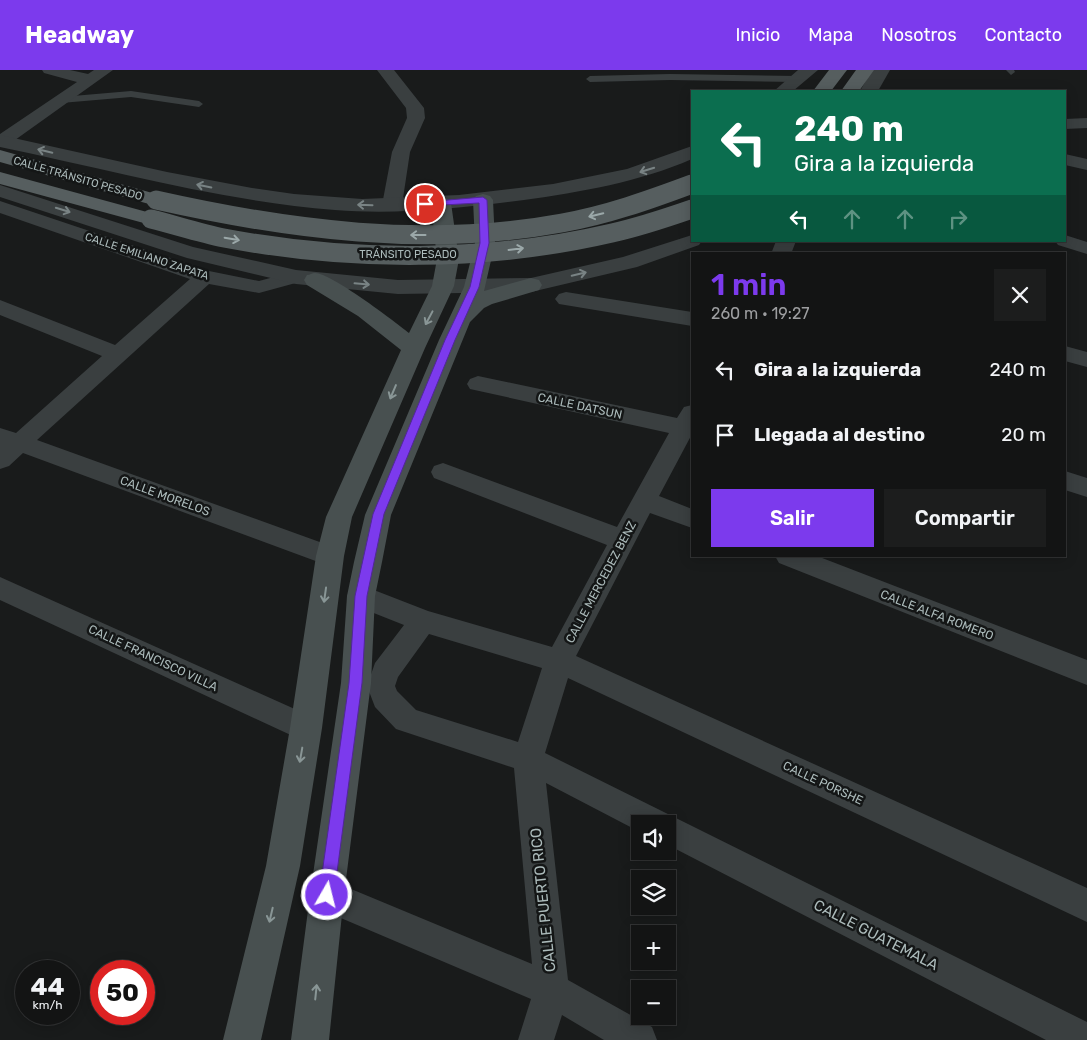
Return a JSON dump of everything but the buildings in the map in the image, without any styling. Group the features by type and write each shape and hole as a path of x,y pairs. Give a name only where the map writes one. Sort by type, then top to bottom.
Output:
{"main road":[{"path":"823,90 838,70"},
{"path":"851,90 864,70"},
{"name":"CALLE TRÁNSITO PESADO","path":"1,146 154,209"},
{"name":"CALLE TRÁNSITO PESADO","path":"0,178 154,209"},
{"name":"TRÁNSITO PESADO","path":"154,209 236,217 326,231 452,234 520,229 591,217 655,199 691,184"},
{"path":"310,1040 327,895 368,684 361,596 378,514 450,340 475,287 485,243 483,200"},
{"path":"242,1040 283,866 306,728 330,556 339,517 413,348 443,286 448,259 441,203"},
{"name":"TRÁNSITO PESADO","path":"154,209 222,238 278,247 358,255 424,255 489,252 539,246 599,236 691,209"},
{"path":"306,278 356,303 379,319 413,348"},
{"path":"450,340 467,312 487,297 531,285"}],"street":[{"path":"50,70 90,80"},
{"path":"1,146 61,100 105,70"},
{"path":"384,70 415,108 416,118 401,152 392,205"},
{"path":"870,90 881,70"},
{"path":"784,90 803,75"},
{"path":"1066,124 1087,124"},
{"path":"1,146 211,187 327,203 392,205 483,200 613,180 661,166 691,152"},
{"path":"1066,159 1087,165"},
{"path":"4,203 187,252 306,278 398,287 531,285 629,262 691,241"},
{"name":"CALLE EMILIANO ZAPATA","path":"4,203 205,277 259,287 306,278"},
{"path":"1066,241 1087,248"},
{"path":"0,460 9,440 119,355 205,277"},
{"path":"566,299 691,319"},
{"path":"0,307 119,355"},
{"path":"1066,353 1087,360"},
{"name":"CALLE DATSUN","path":"478,384 688,421"},
{"name":"CALLE MERCEDEZ BENZ","path":"528,758 559,661 622,540 688,421"},
{"name":"CALLE MORELOS","path":"9,440 330,556"},
{"path":"443,472 622,540"},
{"path":"1066,480 1087,488"},
{"path":"644,500 691,519"},
{"name":"CALLE ALFA ROMERO","path":"791,557 1087,673"},
{"name":"CALLE FRANCISCO VILLA","path":"0,588 306,728"},
{"name":"CALLE PORSHE","path":"361,596 424,620 559,661 1087,905"},
{"path":"424,620 385,672 368,684 385,698 406,720 528,758 639,815"},
{"name":"CALLE PUERTO RICO","path":"528,758 552,990 536,1040"},
{"name":"CALLE GUATEMALA","path":"676,833 1084,1040"},
{"path":"327,895 552,990 639,1040"}],"lane":[{"path":"590,79 669,74 803,75"},
{"path":"61,100 131,94 199,104"}],"route":[{"path":"327,895 356,683 361,596 378,514 450,340 475,287 485,243 483,200 425,204"}]}
